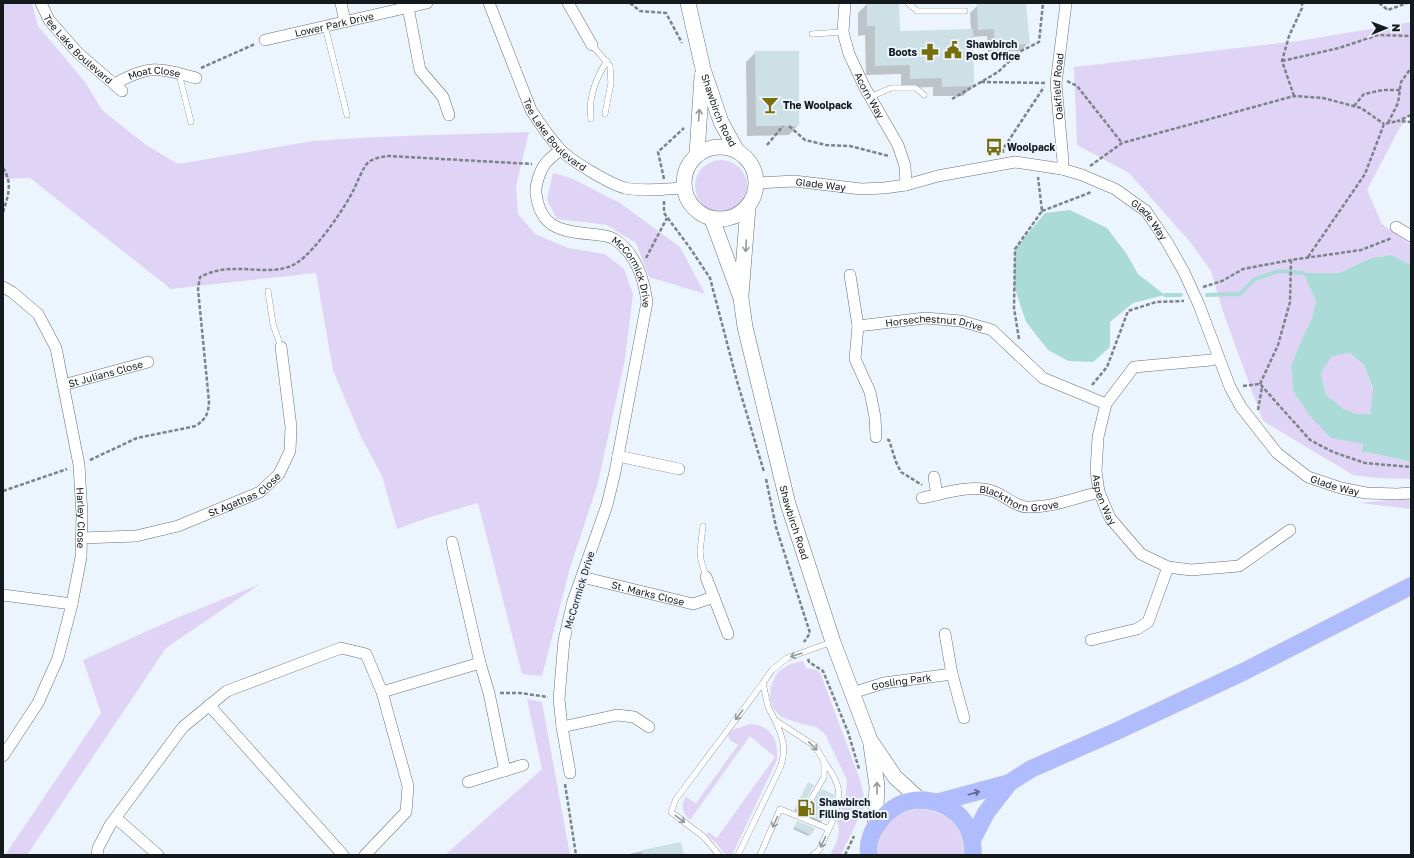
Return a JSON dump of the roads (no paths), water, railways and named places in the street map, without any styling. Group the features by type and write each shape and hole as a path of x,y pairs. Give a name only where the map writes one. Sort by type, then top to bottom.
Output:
{"main road":[{"name":"Shawbirch Road","path":"688,3 703,69 721,122 737,150"},
{"name":"Shawbirch Road","path":"697,154 703,69"},
{"path":"716,146 737,150 745,156 755,173 756,183 752,199 748,207 731,218 722,220 703,216 693,208 683,188 684,175 689,164 697,154 716,146"},
{"name":"Shawbirch Road","path":"741,298 748,207"},
{"name":"Shawbirch Road","path":"712,219 741,298 745,327 788,504 833,642 870,740 877,786 875,827"},
{"path":"867,854 870,838 875,827 887,812 900,804 919,800 939,802 1009,783 1031,769 1117,731 1243,672 1411,586"},
{"name":"Shawbirch Road","path":"870,740 895,777 919,800"},
{"path":"973,848 986,813 1009,783"},
{"path":"939,802 951,809 961,818 968,828 973,848"}],"street":[{"name":"Tee Lake Boulevard","path":"41,3 49,20 78,53 118,88"},
{"path":"341,3 345,22"},
{"name":"Lower Park Drive","path":"265,40 427,3"},
{"name":"Tee Lake Boulevard","path":"490,3 531,110 541,126 561,150 598,176 624,188 642,190 683,188"},
{"path":"568,3 592,45"},
{"name":"Acorn Way","path":"845,3 843,32 856,69 870,97 898,145 905,166 906,185"},
{"name":"Oakfield Road","path":"1062,169 1063,161 1053,82 1066,3"},
{"path":"408,7 420,70 443,97 449,115"},
{"name":"Moat Close","path":"118,88 132,74 148,70 169,70 196,78"},
{"name":"McCormick Drive","path":"561,150 544,165 536,188 537,205 545,219 557,229 602,235 614,239 625,248 639,270 645,284 647,302 618,456 606,505 574,601 564,640 559,699 570,773"},
{"name":"Glade Way","path":"756,183 794,181 861,189 884,188 906,185 938,176 1015,162 1062,169 1082,175 1115,189 1146,211 1178,260 1194,295 1230,388 1241,406 1277,453 1308,477 1341,488 1366,493 1411,493"},
{"path":"850,275 858,326 855,359 870,392 875,418 876,437"},
{"name":"Harley Close","path":"3,287 12,292 38,314 56,348 79,465 82,515 81,557 72,604 58,658 38,703 3,756"},
{"name":"Horsechestnut Drive","path":"858,326 925,318 961,322 992,330 1043,378 1106,404"},
{"name":"St Agathas Close","path":"82,538 136,536 178,526 260,492 265,488 279,474 290,451 291,427 281,347"},
{"name":"Aspen Way","path":"1218,358 1211,360 1134,367 1106,404 1098,437 1096,471 1099,492 1110,518 1141,554 1168,567 1191,570 1239,566 1290,530"},
{"name":"St Julians Close","path":"63,385 148,362"},
{"path":"618,456 679,469"},
{"name":"Blackthorn Grove","path":"922,498 936,486 979,489 992,491 1026,507 1046,506 1099,492"},
{"path":"452,542 480,663 489,693 505,771"},
{"path":"1091,640 1137,629 1148,622 1168,567"},
{"name":"St. Marks Close","path":"582,577 693,604 714,597"},
{"path":"706,577 728,634"},
{"path":"3,595 72,604"},
{"path":"945,634 952,674 964,718"},
{"path":"97,855 98,848 104,836 116,818 183,727 227,691 341,648 366,654 382,692 408,786 406,812 365,855"},
{"path":"382,692 480,663"},
{"name":"Gosling Park","path":"852,693 884,683 952,674"},
{"path":"209,705 343,855"},
{"path":"562,727 617,715 634,717 649,727"},
{"path":"468,782 523,765"},
{"path":"116,818 158,855"}],"lane":[{"path":"908,3 917,11 965,11"},
{"path":"325,26 347,114"},
{"path":"812,34 843,32"},
{"path":"592,45 610,66 612,83 605,114"},
{"path":"591,119 589,108 592,95 598,74 607,61"},
{"path":"179,73 191,122"},
{"path":"870,97 891,88 916,88 924,95"},
{"path":"268,291 273,324 281,347"},
{"path":"703,526 700,551 706,577"},
{"path":"719,855 704,837 671,812 676,799 772,670 787,658 833,642"},
{"path":"738,855 783,759 783,739 768,707 763,683"},
{"path":"775,720 815,746 836,779 839,790 839,799 836,810 819,850 813,855"},
{"path":"801,817 824,777 824,761"},
{"path":"760,855 780,809 829,829"}],"waterway":[{"path":"1207,295 1240,294 1255,279 1279,271 1303,273"},
{"path":"1165,295 1181,295"}],"place":[{"name":"Shawbirch Post Office","path":"953,50"},
{"name":"Boots","path":"930,52"},
{"name":"The Woolpack","path":"770,105"},
{"name":"Woolpack","path":"994,147"},
{"name":"Shawbirch Filling Station","path":"806,808"}]}
